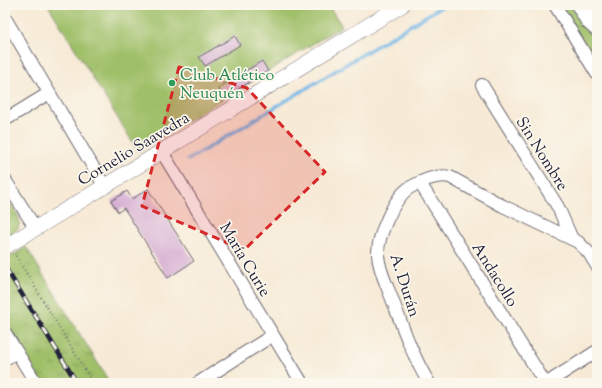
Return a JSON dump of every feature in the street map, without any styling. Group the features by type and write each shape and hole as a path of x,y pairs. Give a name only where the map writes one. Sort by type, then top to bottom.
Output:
{"highway":[{"path":"587,5 597,22"}],"main road":[{"name":"Cornelio Saavedra","path":"10,251 36,229 402,5"}],"street":[{"path":"555,5 597,74"},
{"path":"577,5 587,22 597,31"},
{"path":"5,18 105,187"},
{"name":"Sin Nombre","path":"482,85 558,207 572,239"},
{"path":"5,120 49,93"},
{"name":"María Curie","path":"162,152 302,383"},
{"name":"A. Durán","path":"429,383 411,348 382,273 378,256 378,248 382,231 398,199 406,191 420,182 438,176 450,177 503,206 572,239 589,252 597,266"},
{"path":"5,180 36,229"},
{"name":"Andacollo","path":"420,182 546,383"},
{"path":"5,332 36,383"},
{"path":"198,383 273,335"},
{"path":"546,383 597,351"},
{"path":"5,359 17,352"}],"path":[{"path":"10,251 93,383"}],"highlighted area":[{"path":"179,67 247,88 325,172 244,250 142,206"}],"green space":[{"name":"Club Atlético Neuquén","path":"48,5 328,5 342,26 138,151"},
{"path":"560,5 574,5 597,42 597,65"},
{"path":"5,194 18,215 20,223 18,229 5,237"},
{"path":"26,247 110,383 42,383 5,322 5,260"}],"building":[{"path":"235,36 240,45 205,66 199,57"},
{"path":"262,61 268,71 224,98 218,88"},
{"path":"148,189 194,261 168,278 124,208 118,212 111,201 127,191 132,199"}],"waterway":[{"path":"188,160 444,5"}],"railway":[{"path":"5,267 77,383"}],"place":[{"name":"Club Atlético Neuquén","path":"172,83"}]}
